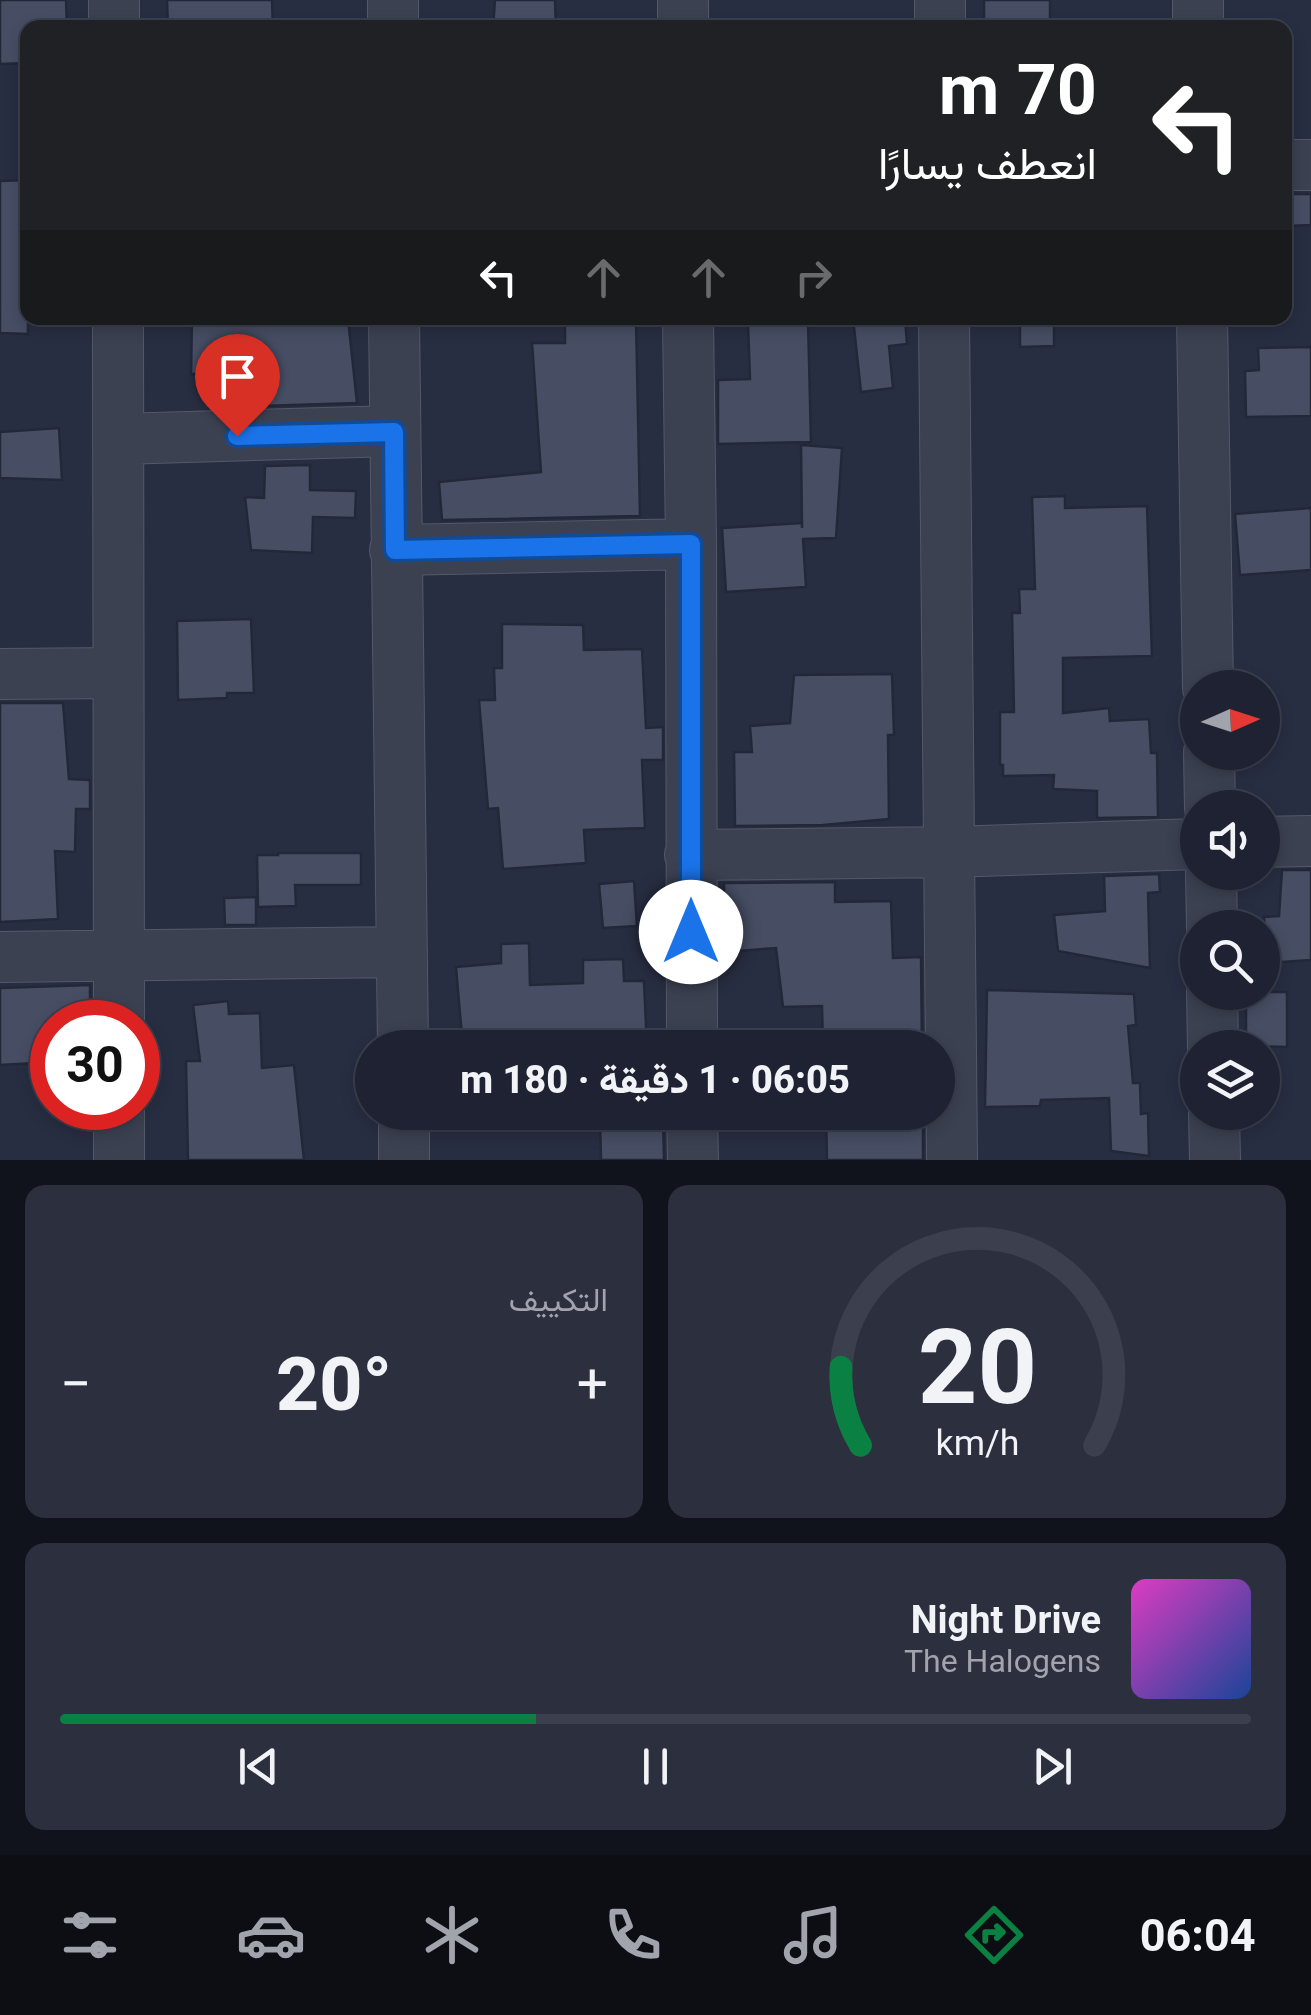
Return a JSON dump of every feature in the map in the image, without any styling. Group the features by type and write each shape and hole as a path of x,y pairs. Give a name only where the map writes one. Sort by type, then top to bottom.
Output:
{"street":[{"path":"118,325 119,1000"},
{"path":"394,325 403,1030"},
{"path":"688,325 692,1030"},
{"path":"944,325 952,1160"},
{"path":"1202,325 1208,670"},
{"path":"119,439 394,432"},
{"path":"395,550 691,544"},
{"path":"0,674 118,673"},
{"path":"1280,842 1311,841"},
{"path":"690,855 1180,845"},
{"path":"0,957 402,952"},
{"path":"119,1130 119,1160"},
{"path":"404,1130 404,1160"},
{"path":"692,1130 693,1160"},
{"path":"1214,1130 1214,1160"}],"building":[{"path":"0,0 66,0 67,20 20,20 20,63 0,64"},
{"path":"167,0 272,0 273,20 168,20"},
{"path":"495,0 555,0 556,20 494,20"},
{"path":"984,0 1050,0 1050,20 984,20"},
{"path":"20,180 20,325 28,325 28,334 0,333 0,181"},
{"path":"1292,194 1311,194 1311,225 1292,226"},
{"path":"192,325 349,325 357,403 260,406 259,392 234,392 232,373 191,374"},
{"path":"565,325 636,325 640,516 442,520 439,482 541,472 532,343 565,343"},
{"path":"748,325 808,325 811,442 718,444 718,380 750,379"},
{"path":"854,325 906,325 907,344 889,346 893,388 861,392"},
{"path":"1020,325 1054,325 1054,346 1020,347"},
{"path":"1311,347 1311,416 1246,417 1245,371 1259,370 1258,348"},
{"path":"59,428 62,480 0,478 0,432"},
{"path":"801,445 842,448 836,538 803,539 806,587 726,592 722,528 802,523"},
{"path":"310,465 310,490 356,491 355,518 313,517 312,553 251,550 245,497 264,498 265,466"},
{"path":"1065,496 1065,508 1147,506 1152,656 1063,658 1063,713 1109,708 1110,721 1149,719 1151,753 1157,753 1158,817 1097,818 1097,791 1053,789 1054,775 1003,776 1000,712 1014,712 1012,613 1020,613 1019,589 1035,589 1032,497"},
{"path":"1311,508 1311,570 1240,575 1235,514"},
{"path":"251,619 254,693 178,700 177,621"},
{"path":"502,624 583,625 584,650 642,649 646,728 663,727 663,760 642,760 645,828 584,830 586,863 503,869 498,808 488,809 479,700 495,700 494,668 502,668"},
{"path":"892,674 894,735 888,735 889,819 735,826 734,752 752,752 750,726 790,723 794,675"},
{"path":"0,703 63,703 69,779 90,780 90,809 76,809 75,852 55,851 58,919 0,922"},
{"path":"361,853 361,885 295,885 296,906 258,907 257,855"},
{"path":"1282,870 1311,870 1311,960 1280,962"},
{"path":"1159,874 1160,892 1148,893 1150,968 1058,951 1054,915 1105,911 1104,876"},
{"path":"634,881 637,926 603,928 599,884"},
{"path":"835,882 835,902 891,901 893,958 921,957 922,1030 823,1030 822,1006 783,1007 776,948 725,952 724,883"},
{"path":"256,897 256,925 225,925 224,898"},
{"path":"529,943 530,985 583,983 583,960 623,959 624,981 644,981 646,1030 461,1030 456,967 501,963 501,944"},
{"path":"90,985 90,1000 30,1000 30,1063 0,1065 0,988"},
{"path":"987,990 1134,994 1136,1025 1128,1026 1133,1083 1140,1083 1141,1114 1148,1113 1149,1156 1111,1151 1109,1098 985,1107"},
{"path":"1280,992 1287,992 1287,1047 1280,1047 1280,1030 1246,1030 1246,1010 1280,1010"},
{"path":"228,1001 229,1014 260,1013 262,1068 294,1065 304,1160 188,1160 186,1061 200,1061 193,1005"},
{"path":"600,1130 663,1130 664,1160 601,1160"},
{"path":"826,1130 923,1130 923,1160 827,1160"}],"route":[{"path":"237,436 394,432 395,550 691,544 691,932"}]}
